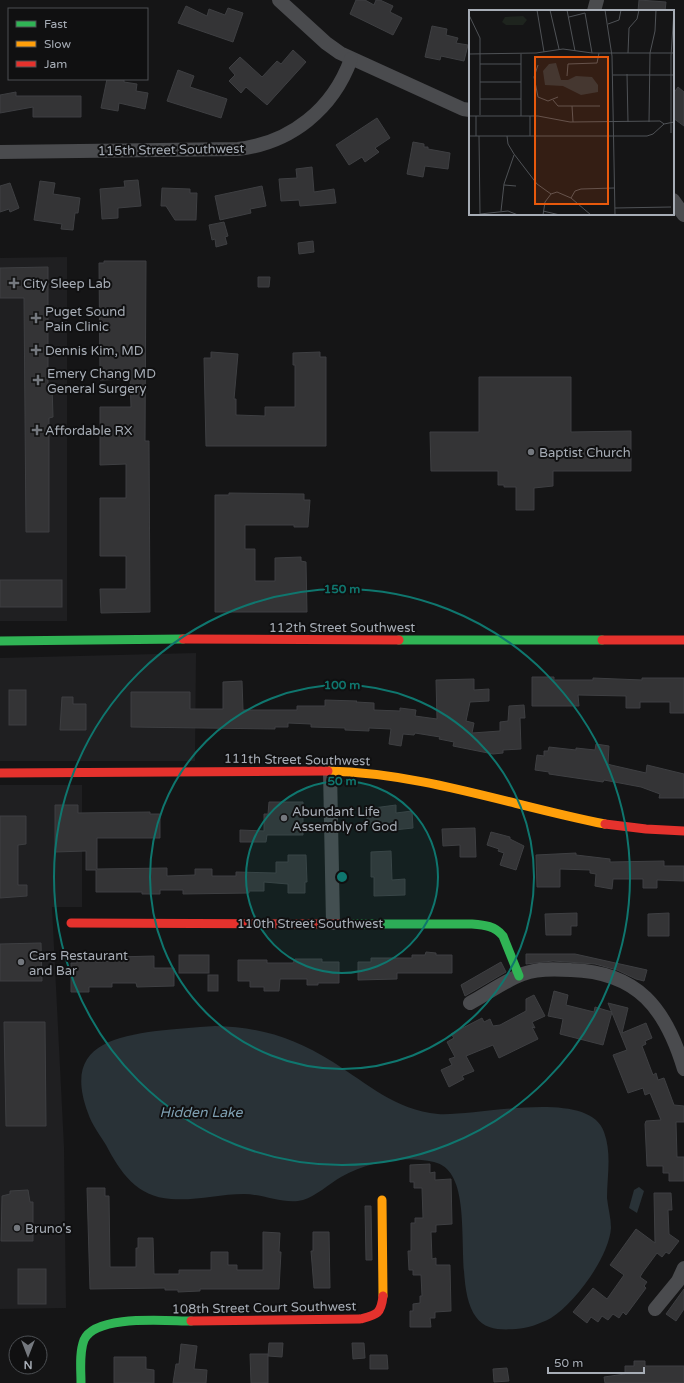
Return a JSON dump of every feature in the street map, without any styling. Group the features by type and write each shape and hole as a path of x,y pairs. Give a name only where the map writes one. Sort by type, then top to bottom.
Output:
{"street":[{"path":"278,0 326,43 351,59 469,110"},
{"path":"594,10 597,0"},
{"name":"115th Street Southwest","path":"0,152 238,149 270,142 290,133 308,121 324,106 337,89 351,59"},
{"path":"674,201 684,215"},
{"name":"112th Street Southwest","path":"0,641 77,639 684,640"},
{"name":"111th Street Southwest","path":"0,773 190,770 357,771 454,788 610,826 658,831 684,831"},
{"path":"330,771 333,923"},
{"name":"110th Street Southwest","path":"71,923 472,924 492,927 500,932 518,976"},
{"path":"470,1003 518,976 540,970 577,970 602,974 632,985 656,1009 674,1042 684,1069"},
{"name":"108th Street Court Southwest","path":"82,1383 82,1350 85,1337 90,1330 102,1324 119,1322 360,1319 376,1315 382,1307 383,1292 382,1200"},
{"path":"655,1309 678,1281 684,1268"}],"shaded area":[{"path":"67,257 67,621 0,621 0,258"},
{"path":"196,653 195,761 0,761 0,658"},
{"path":"0,785 82,785 82,907 52,907 64,1147 66,1308 0,1309"}],"water":[{"name":"Hidden Lake","path":"215,1026 247,1029 277,1035 291,1040 333,1062 382,1095 395,1102 423,1112 455,1114 529,1107 555,1107 577,1111 594,1118 604,1132 608,1148 607,1198 611,1228 609,1240 604,1252 580,1291 570,1302 551,1318 525,1328 499,1329 489,1327 480,1321 476,1317 468,1300 463,1255 461,1206 457,1186 448,1170 434,1162 410,1159 386,1161 363,1167 341,1177 313,1196 296,1201 281,1200 251,1194 171,1199 148,1194 139,1188 117,1165 88,1113 82,1092 82,1075 86,1062 94,1051 120,1038 156,1031"},
{"path":"639,1187 644,1191 637,1213 629,1208 634,1190"}],"building":[{"path":"356,0 365,0 374,5 376,0 380,0 393,6 390,12 402,18 393,35 350,14"},
{"path":"639,0 666,2 665,10 638,10"},
{"path":"186,6 207,16 209,9 225,15 228,8 243,13 233,42 178,23"},
{"path":"432,26 447,29 446,35 458,38 456,43 468,45 464,61 441,56 440,60 425,57"},
{"path":"293,50 306,62 267,105 246,87 241,93 229,81 235,75 229,68 240,57 262,77 277,61 281,64"},
{"path":"178,70 194,76 190,87 227,99 221,118 167,101"},
{"path":"107,80 124,80 124,82 137,84 136,91 148,93 145,109 119,103 118,111 101,108"},
{"path":"678,87 684,92 684,126 674,119 674,93"},
{"path":"16,92 16,96 81,96 81,117 33,117 33,107 0,113 0,95"},
{"path":"377,118 390,138 375,148 379,152 365,162 362,157 349,165 336,145"},
{"path":"413,142 424,144 424,147 428,147 428,149 450,153 448,169 425,166 423,177 407,174"},
{"path":"312,167 314,192 334,189 336,203 300,206 299,200 281,201 279,179 297,178 296,169"},
{"path":"138,180 141,206 118,208 118,218 102,219 100,189 125,187 124,181"},
{"path":"40,181 55,183 53,194 80,198 78,213 75,213 73,230 61,229 62,224 34,220"},
{"path":"10,183 19,208 10,212 9,209 0,212 0,186"},
{"path":"262,186 266,206 250,209 251,213 220,220 215,196"},
{"path":"162,188 190,189 190,193 197,193 196,220 175,220 166,206 161,206"},
{"path":"224,222 228,236 225,237 227,244 216,247 215,239 212,240 209,225"},
{"path":"313,241 314,252 299,254 298,243"},
{"path":"104,261 146,261 145,441 149,441 150,612 101,613 100,589 126,589 126,556 100,556 100,498 126,498 126,464 100,465 100,407 131,407 130,379 100,380 99,263 104,263"},
{"path":"48,267 48,386 52,386 53,417 49,418 49,532 26,532 24,298 0,298 0,268"},
{"path":"258,277 270,277 269,287 258,287"},
{"path":"211,352 238,354 234,399 236,399 236,415 265,416 265,407 295,407 295,365 293,365 293,353 320,352 320,357 326,357 326,446 206,446 204,358 211,358"},
{"name":"Baptist Church","path":"479,377 571,377 571,432 631,431 631,471 553,471 553,486 534,488 534,510 516,510 516,487 504,487 504,485 498,485 498,471 431,471 430,432 479,432"},
{"path":"229,493 304,494 304,500 310,500 308,527 294,527 294,525 245,525 245,549 255,549 255,581 275,581 275,558 301,557 301,561 306,562 307,612 215,612 215,495 229,495"},
{"path":"0,580 62,580 62,607 0,607"},
{"path":"532,677 554,677 554,680 593,680 593,678 642,680 642,678 684,678 684,713 670,713 670,702 640,702 640,708 626,708 626,696 578,695 579,706 532,706"},
{"path":"474,679 474,690 489,689 489,701 470,702 466,721 474,723 472,733 500,731 500,722 508,721 509,706 524,705 525,718 520,718 521,749 503,750 503,753 493,754 453,746 454,742 439,739 440,737 415,733 414,735 403,734 401,746 389,744 391,729 369,728 369,731 345,730 345,728 311,727 311,724 288,723 288,727 275,727 275,729 131,727 131,692 190,692 190,709 223,709 223,682 242,681 243,710 297,710 297,706 325,706 325,700 357,701 356,702 374,703 374,710 400,711 400,708 416,710 415,716 437,719 436,680"},
{"path":"9,690 26,690 26,725 9,725"},
{"path":"62,697 73,697 73,704 86,704 86,730 60,730"},
{"path":"596,744 609,746 608,764 646,773 647,765 684,774 684,798 659,798 660,794 641,787 604,780 603,782 549,774 549,772 535,770 537,755 544,756 544,751 548,751 549,747 576,750 576,748 595,750"},
{"name":"Abundant Life Assembly of God","path":"269,802 303,802 303,835 267,835 266,842 240,842 240,830 264,831 264,814 268,814"},
{"path":"55,805 78,805 78,813 150,812 150,814 160,814 160,838 97,838 97,869 167,868 167,876 195,875 195,869 212,869 212,876 236,876 236,872 276,873 276,862 288,862 288,855 306,855 307,882 305,882 305,893 288,893 288,884 264,882 264,891 249,891 249,893 183,894 183,890 160,890 160,894 142,894 142,892 96,892 96,870 86,870 86,851 55,852"},
{"path":"396,805 396,813 412,811 413,828 384,831 383,824 368,826 366,809"},
{"path":"0,816 26,816 26,844 18,845 18,885 27,885 27,896 0,898"},
{"path":"475,828 476,857 460,857 460,845 443,846 442,829"},
{"path":"491,832 510,837 510,839 524,846 516,870 500,865 504,853 498,851 499,849 487,845"},
{"path":"391,851 392,880 405,879 405,895 374,896 374,877 371,877 371,852"},
{"path":"576,853 576,855 610,859 610,862 664,861 664,866 684,866 684,881 657,880 657,888 643,888 643,879 613,879 612,889 595,886 596,874 590,873 590,870 560,869 560,887 537,887 536,855"},
{"path":"577,913 577,926 571,926 571,935 546,935 545,914"},
{"path":"669,913 669,936 648,936 648,914"},
{"name":"Cars Restaurant and Bar","path":"41,943 42,981 0,981 0,944"},
{"path":"426,952 436,953 436,955 452,955 452,973 397,973 397,979 358,980 358,962 371,962 371,958 412,958 412,955 425,955"},
{"path":"526,954 575,954 647,970 644,981 617,970 595,964 553,961 526,964"},
{"path":"179,955 209,955 209,973 179,973"},
{"path":"154,956 154,968 174,968 174,986 137,987 136,983 112,983 112,987 89,987 89,992 71,992 71,963 77,963 77,959 96,958 96,962 116,961 116,957"},
{"path":"295,959 322,959 322,962 339,962 339,983 318,983 318,985 307,985 307,979 280,979 279,991 264,991 264,987 250,987 250,981 238,981 238,960 267,960 267,963 293,963"},
{"path":"501,962 506,972 465,996 461,985"},
{"path":"208,975 218,975 218,991 208,991"},
{"path":"554,991 568,995 566,1005 594,1012 595,1007 612,1012 603,1045 560,1034 563,1019 548,1016"},
{"path":"534,995 545,1016 532,1022 535,1028 532,1027 538,1039 499,1058 493,1045 466,1056 474,1071 462,1076 464,1079 449,1087 441,1070 452,1065 449,1059 455,1057 447,1042 454,1038 451,1034 482,1018 484,1022 490,1019 493,1026 500,1025 526,1011 526,999"},
{"path":"608,1003 628,1008 622,1033 646,1023 652,1038 645,1041 646,1044 642,1046 653,1075 656,1073 658,1080 664,1078 674,1105 684,1106 684,1122 676,1122 677,1157 684,1157 684,1181 669,1181 669,1173 663,1173 663,1166 647,1166 645,1124 646,1121 661,1120 650,1093 645,1095 643,1088 628,1093 613,1055 627,1050"},
{"path":"4,1022 45,1022 46,1126 6,1126"},
{"path":"430,1164 430,1173 435,1172 435,1180 451,1179 452,1224 436,1225 436,1232 431,1232 432,1259 436,1258 436,1265 450,1265 451,1311 435,1312 435,1318 430,1318 431,1327 410,1327 410,1311 413,1311 413,1304 420,1303 420,1296 422,1296 421,1275 413,1275 413,1270 409,1270 408,1251 411,1251 411,1223 415,1223 415,1218 423,1218 422,1188 414,1188 414,1182 410,1182 410,1165"},
{"path":"87,1188 105,1188 105,1196 109,1196 110,1267 136,1267 136,1248 138,1248 138,1238 153,1238 154,1274 179,1274 179,1270 211,1270 211,1252 228,1252 228,1265 237,1265 237,1270 263,1270 263,1232 280,1233 279,1252 281,1252 279,1289 200,1289 200,1291 178,1292 178,1290 165,1290 165,1288 90,1289"},
{"name":"Bruno's","path":"28,1190 30,1202 33,1202 33,1241 1,1241 2,1196 10,1194 10,1191"},
{"path":"654,1193 671,1193 672,1210 668,1210 669,1234 679,1241 669,1254 666,1252 662,1257 657,1253 643,1272 640,1277 647,1282 644,1286 646,1288 626,1315 623,1312 619,1318 613,1314 608,1320 602,1316 598,1322 591,1317 587,1323 573,1312 593,1288 607,1299 624,1275 610,1265 636,1229 655,1243"},
{"path":"365,1206 371,1206 372,1260 366,1260"},
{"path":"313,1232 329,1232 330,1288 314,1288 311,1251 313,1251"},
{"path":"18,1269 46,1269 46,1304 18,1304"},
{"path":"684,1289 684,1309 676,1321 666,1314"},
{"path":"269,1343 283,1343 282,1357 268,1356"},
{"path":"352,1343 364,1343 365,1358 353,1359"},
{"path":"181,1344 197,1346 194,1369 207,1370 206,1383 173,1383 176,1364 179,1364"},
{"path":"250,1354 268,1354 268,1383 251,1383"},
{"path":"370,1355 387,1355 388,1369 370,1369"},
{"path":"114,1357 146,1357 146,1369 154,1370 154,1383 114,1383"},
{"path":"634,1361 645,1361 645,1366 684,1366 684,1383 605,1383 604,1377 625,1374 625,1366 634,1366"},
{"path":"507,1368 509,1381 494,1382 493,1369"}],"traffic: fast":[{"path":"0,641 183,639"},
{"path":"399,640 602,640"},
{"path":"346,924 472,924 489,927 497,930 503,936 519,976"},
{"path":"81,1383 81,1350 84,1340 91,1332 102,1326 132,1321 191,1321"}],"traffic: slow":[{"path":"328,771 363,773 433,784 605,824"},
{"path":"382,1200 383,1296"}],"traffic: jam":[{"path":"183,639 399,640"},
{"path":"602,640 684,640"},
{"path":"0,773 328,771"},
{"path":"605,824 646,829 684,831"},
{"path":"71,923 346,924"},
{"path":"191,1321 360,1319 377,1313 381,1307 383,1296"}],"place":[{"name":"City Sleep Lab","path":"14,283"},
{"name":"Puget Sound Pain Clinic","path":"36,318"},
{"name":"Dennis Kim, MD","path":"36,350"},
{"name":"Emery Chang MD General Surgery","path":"38,380"},
{"name":"Affordable RX","path":"37,430"},
{"name":"Baptist Church","path":"531,452"},
{"name":"Abundant Life Assembly of God","path":"284,818"},
{"name":"Cars Restaurant and Bar","path":"21,962"},
{"name":"Bruno's","path":"17,1228"}]}
